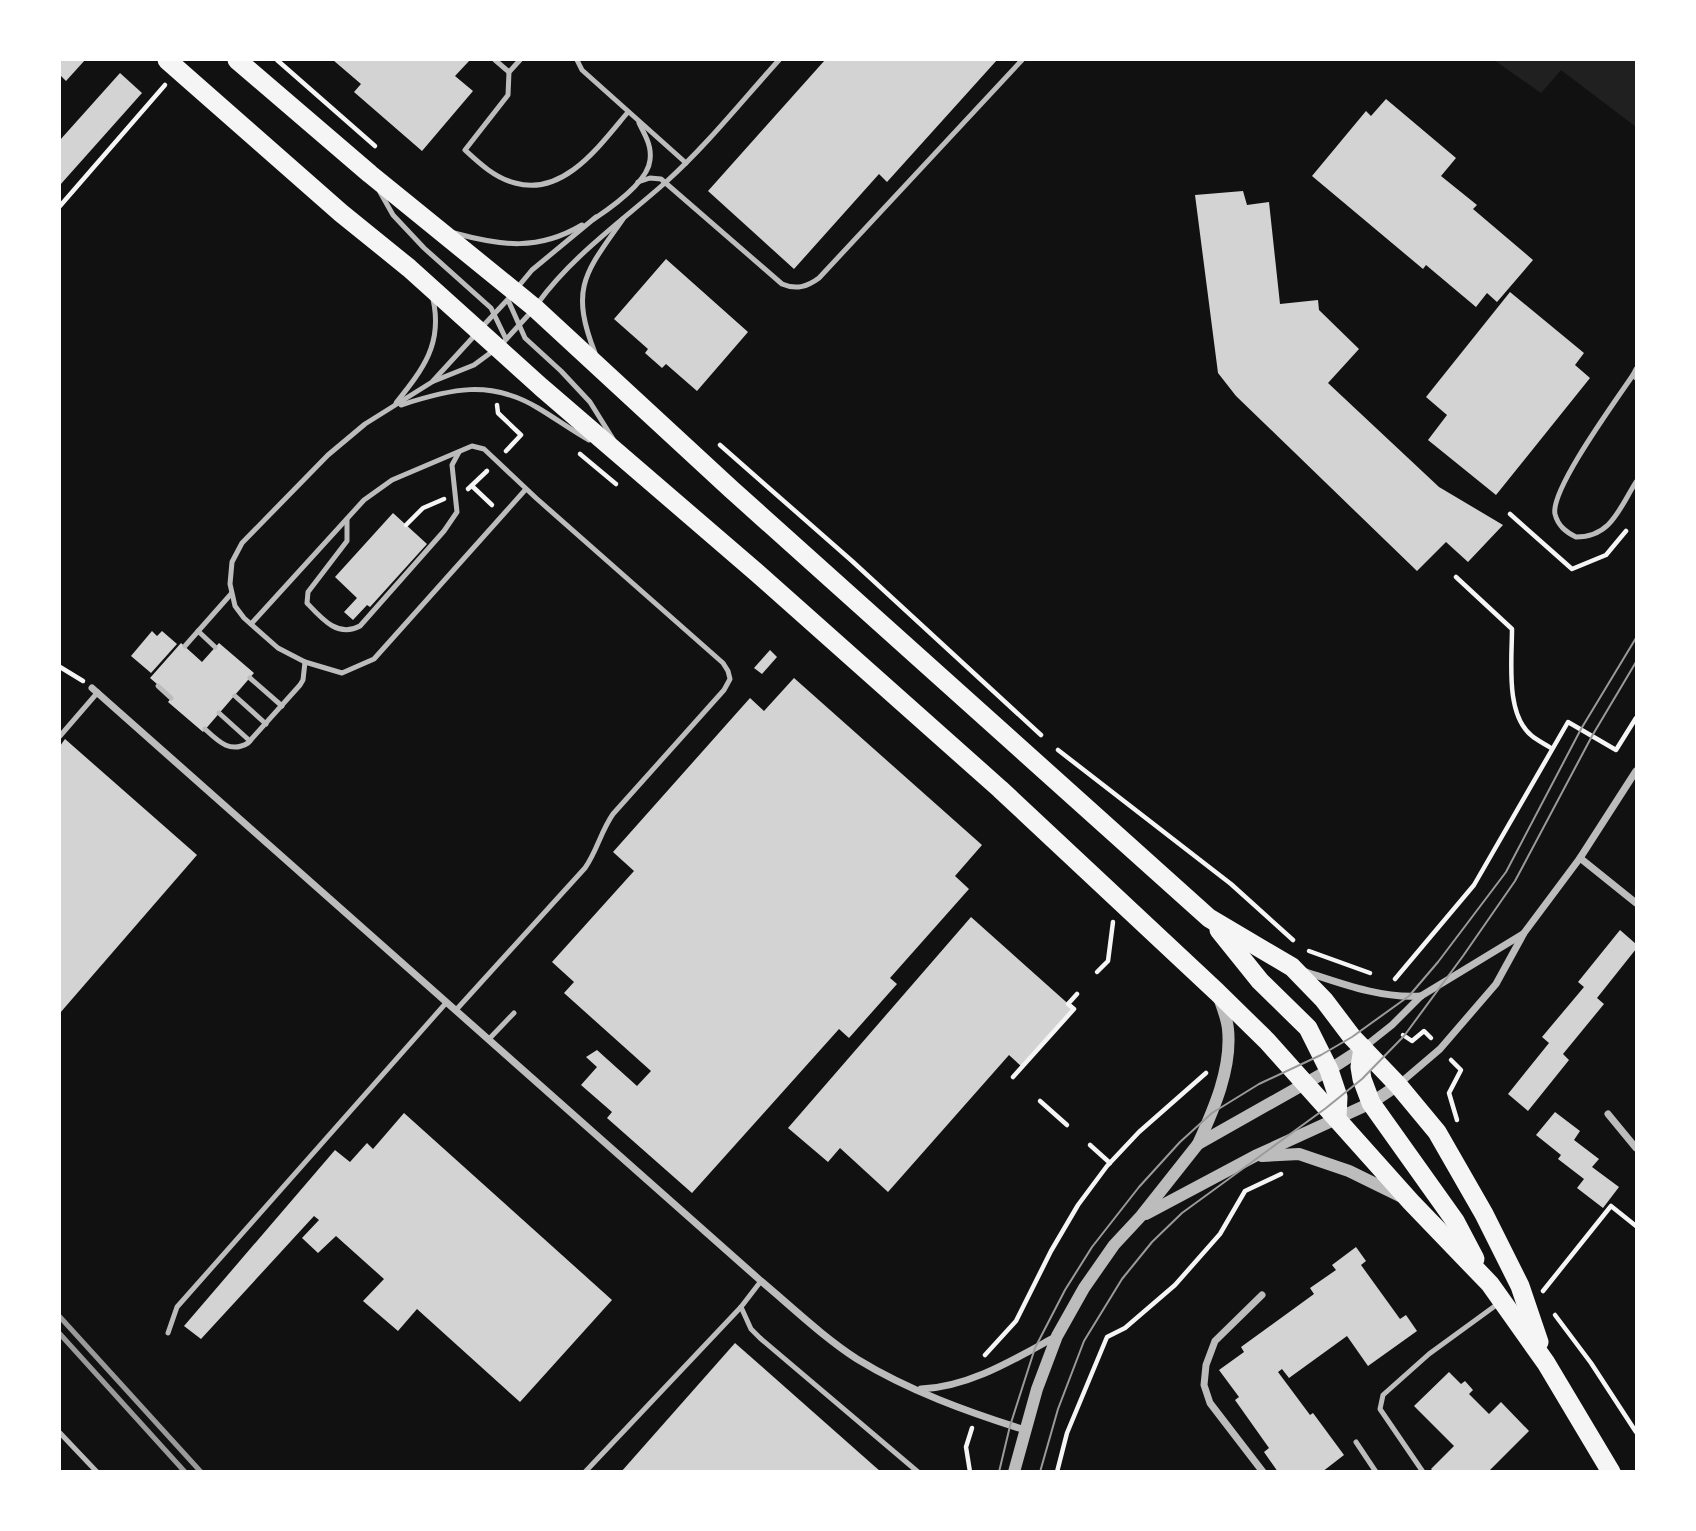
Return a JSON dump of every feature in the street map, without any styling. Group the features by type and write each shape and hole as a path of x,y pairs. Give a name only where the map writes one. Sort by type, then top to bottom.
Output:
{"highway":[{"path":"237,60 370,174 441,229 512,295 535,308 731,489 1209,918 1260,981 1307,1028 1329,1070 1338,1097 1337,1117"},
{"path":"173,65 479,332 502,344 628,462 702,524 1000,789 1267,1041 1411,1202 1490,1284"},
{"path":"1209,918 1292,967 1324,1000 1437,1132 1484,1214 1520,1286 1546,1363"},
{"path":"1363,1048 1360,1067 1371,1103 1455,1221 1490,1284 1546,1363 1608,1470"}],"street":[{"path":"95,690 761,1281 846,1351 916,1389 976,1415 1025,1430"},
{"path":"1142,1216 1255,1156 1371,1103 1398,1085 1440,1049 1463,1026 1496,984 1524,933 1580,859 1636,771"},
{"path":"1580,859 1636,903"},
{"path":"1198,1144 1363,1048 1392,1025 1421,996 1524,933"},
{"path":"1292,967 1361,989 1421,996"},
{"path":"1014,1472 1025,1430 1057,1336 1090,1278 1114,1245 1142,1216 1198,1144 1212,1113 1229,1053 1228,1026 1217,992"},
{"path":"1608,1114 1636,1148"},
{"path":"1255,1156 1299,1154 1349,1171 1411,1202"},
{"path":"1262,1295 1215,1340 1206,1365 1204,1385 1210,1402 1263,1472"},
{"path":"916,1389 945,1388 964,1382 1057,1336"}],"lane":[{"path":"495,60 509,72"},
{"path":"520,60 509,72 508,95 465,150 487,170 513,183 536,187 561,178 585,161 628,113"},
{"path":"577,60 582,70 686,163"},
{"path":"526,489 374,659 342,673 305,662 278,648 235,606 231,594 232,562 242,543 328,455 365,424 432,382 474,365 502,344 557,279 686,163 779,60"},
{"path":"638,182 656,178 665,183 782,284 791,288 810,285 1022,60"},
{"path":"432,382 533,270 616,203 645,174 650,161 649,142 639,123"},
{"path":"370,174 393,215 424,248 491,308 502,344"},
{"path":"600,366 582,315 582,287 589,267 627,214"},
{"path":"441,229 474,238 527,245 552,241 596,218"},
{"path":"392,408 426,363 435,337 436,319 430,288"},
{"path":"512,295 519,326 525,338 590,402 628,462"},
{"path":"1635,374 1561,486 1555,513 1560,525 1576,537 1597,535 1605,530 1636,482"},
{"path":"392,408 440,392 475,388 494,390 536,407 628,462"},
{"path":"251,624 365,500 392,480 472,446 484,449 726,667 730,675 729,683 613,814 594,856 585,868 456,1010"},
{"path":"347,519 347,541 308,592 307,603 333,627 345,631 360,625 444,531 457,512 452,465 459,452"},
{"path":"185,646 231,594"},
{"path":"198,631 215,647"},
{"path":"205,729 227,746 240,748 266,724 303,680 305,662"},
{"path":"250,678 282,706"},
{"path":"158,686 171,698"},
{"path":"60,736 95,690"},
{"path":"235,696 266,724"},
{"path":"219,713 250,741"},
{"path":"168,1333 177,1307 446,1003"},
{"path":"490,1038 514,1013"},
{"path":"585,1472 741,1307 761,1281"},
{"path":"1423,1472 1380,1409 1383,1395 1429,1354 1502,1301"},
{"path":"741,1307 751,1329 760,1338 918,1472"},
{"path":"60,1433 97,1472"},
{"path":"1356,1442 1376,1472"}],"path":[{"path":"276,60 379,150"},
{"path":"60,206 173,65"},
{"path":"60,193 66,199"},
{"path":"494,390 498,413 521,435 506,451"},
{"path":"497,405 509,407"},
{"path":"713,440 862,570 1046,740"},
{"path":"571,446 620,486"},
{"path":"466,491 487,470"},
{"path":"471,486 492,505"},
{"path":"406,525 423,508 445,499"},
{"path":"1456,577 1512,629 1511,677 1515,710 1530,735 1551,748"},
{"path":"60,667 95,690"},
{"path":"1385,977 1396,979 1474,885 1568,722 1616,750 1636,718"},
{"path":"1056,749 1231,884 1308,951 1375,974"},
{"path":"1097,972 1108,961 1113,916 1122,922"},
{"path":"1013,1077 1074,1009 1068,1004 1077,994"},
{"path":"981,1358 1016,1321 1078,1205 1110,1164 1139,1132 1195,1084 1213,1064"},
{"path":"1460,1127 1449,1093 1461,1070"},
{"path":"1040,1101 1066,1125"},
{"path":"1090,1145 1110,1164"},
{"path":"1057,1472 1068,1433 1107,1337 1125,1328 1175,1285 1220,1234 1245,1191 1287,1171"},
{"path":"1543,1291 1611,1206 1636,1226"},
{"path":"1555,1316 1591,1363 1636,1432"},
{"path":"970,1472 966,1447 976,1415"}],"shaded area":[{"path":"1494,60 1636,60 1636,127 1561,70 1541,93"}],"building":[{"path":"60,60 85,60 66,81 60,75"},
{"path":"333,60 470,60 455,76 473,91 422,151 354,92 361,84"},
{"path":"825,60 997,60 887,182 879,174 794,269 708,191"},
{"path":"120,73 142,93 60,185 60,140"},
{"path":"1386,99 1456,158 1441,176 1477,205 1473,209 1533,260 1497,302 1487,293 1476,307 1426,265 1423,269 1312,176 1366,111 1371,116"},
{"path":"1243,191 1247,205 1269,202 1280,304 1318,300 1319,310 1359,349 1328,383 1439,487 1503,525 1468,562 1446,542 1417,571 1236,396 1218,373 1195,195"},
{"path":"666,259 748,332 697,391 666,364 662,368 645,353 648,349 614,319"},
{"path":"1510,292 1584,353 1575,365 1590,378 1496,495 1428,440 1447,415 1426,397"},
{"path":"393,513 427,544 370,607 367,605 353,620 344,612 357,598 335,577"},
{"path":"152,631 157,636 162,631 177,644 151,673 131,656"},
{"path":"181,643 202,662 219,643 254,673 203,732 168,702 172,697 150,678"},
{"path":"770,650 777,657 762,674 754,668"},
{"path":"794,678 982,845 955,876 969,889 890,978 897,984 849,1038 839,1029 692,1193 607,1118 612,1112 581,1085 597,1067 586,1057 597,1050 637,1086 651,1071 564,993 574,982 552,962 634,871 613,852 750,698 764,711"},
{"path":"65,739 197,855 60,1013 60,746"},
{"path":"971,917 1074,1009 1022,1067 1009,1055 888,1192 840,1148 828,1162 788,1128"},
{"path":"1620,930 1636,944 1636,949 1597,998 1604,1004 1563,1054 1569,1060 1528,1111 1508,1094 1549,1043 1542,1037 1584,987 1578,982"},
{"path":"1555,1112 1580,1131 1574,1140 1599,1159 1592,1167 1619,1187 1603,1208 1577,1188 1584,1179 1558,1159 1561,1155 1536,1135"},
{"path":"404,1113 612,1300 520,1402 417,1309 398,1331 363,1301 384,1279 336,1236 318,1253 302,1238 319,1220 314,1216 201,1339 184,1326 335,1150 350,1162 367,1143 373,1149"},
{"path":"1356,1247 1366,1261 1361,1265 1400,1319 1406,1315 1417,1331 1368,1366 1347,1336 1289,1378 1282,1369 1278,1372 1344,1455 1322,1472 1278,1472 1264,1452 1269,1448 1235,1400 1239,1397 1219,1370 1244,1352 1241,1347 1314,1294 1310,1288 1336,1270 1332,1265"},
{"path":"735,1343 881,1472 621,1472"},
{"path":"1449,1372 1461,1384 1465,1381 1473,1390 1469,1394 1489,1414 1501,1402 1529,1431 1488,1472 1434,1472 1431,1469 1454,1446 1414,1406"}],"tram line":[{"path":"999,1472 1010,1426 1035,1348 1065,1290 1092,1247 1139,1187 1180,1142 1212,1113 1259,1084 1352,1037 1409,996 1506,872 1581,729 1636,638"},
{"path":"1040,1472 1058,1409 1084,1341 1122,1279 1152,1242 1182,1213 1326,1108 1362,1079 1404,1036 1515,881 1592,736 1636,662"}],"railway":[{"path":"60,1317 201,1472"},
{"path":"60,1334 185,1472"}]}
